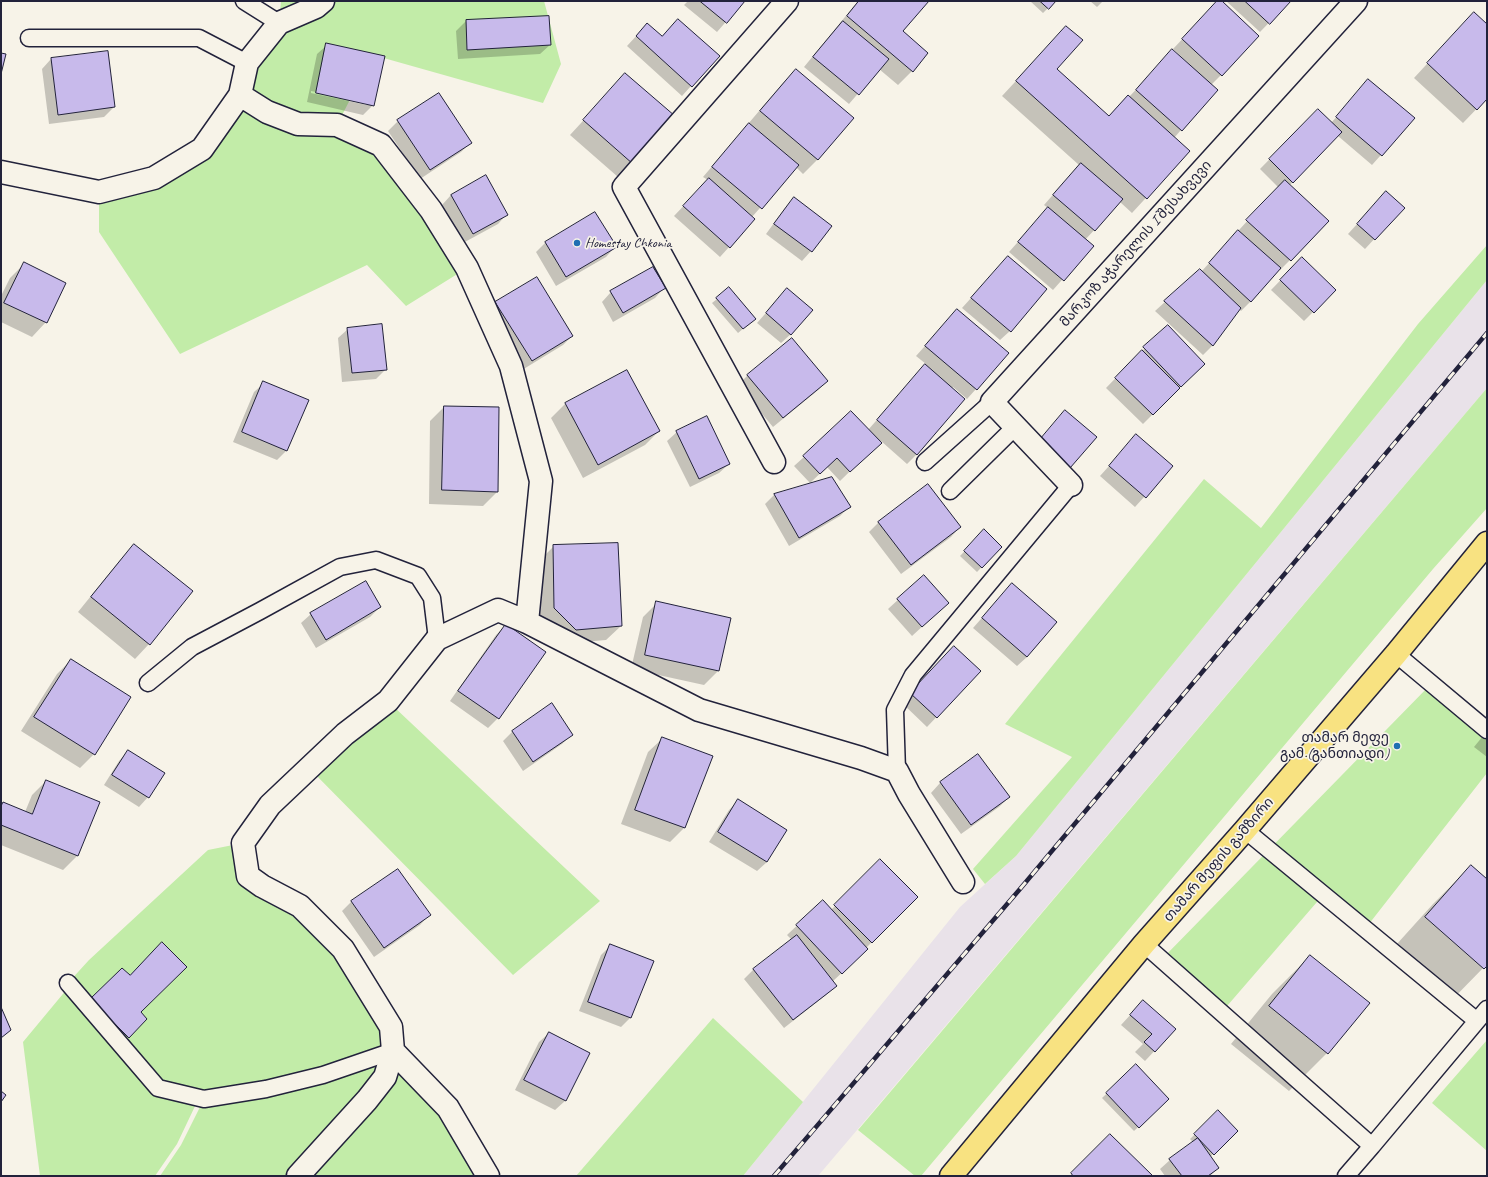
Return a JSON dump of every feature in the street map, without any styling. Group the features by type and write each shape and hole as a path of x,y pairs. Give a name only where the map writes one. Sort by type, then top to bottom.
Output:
{"main road":[{"name":"თამარ მეფის გამზირი","path":"951,1176 1144,944 1245,830 1396,654 1487,543"}],"street":[{"path":"1,172 99,192 154,178 202,149 240,95 247,63 279,23 316,7 323,1"},
{"path":"774,462 624,187 787,1"},
{"name":"მარკოზ აჭარელის I შესახვევი","path":"992,402 1356,1"},
{"path":"240,95 267,112 298,124 337,125 381,145 431,210 467,268 511,366 541,481 527,622"},
{"path":"992,402 1071,484"},
{"path":"298,1176 367,1100 385,1077 393,1051 391,1027 343,949 300,906 262,886 248,876 243,844 270,805 345,734 388,701 437,639 498,610 527,622 699,710 862,758 897,771 909,794 964,882"},
{"path":"393,1051 448,1108 488,1176"}],"lane":[{"path":"244,1 279,23"},
{"path":"29,38 199,38 247,63"},
{"path":"925,462 992,402"},
{"path":"950,490 1015,427"},
{"path":"897,771 895,710 913,675 1071,484"},
{"path":"148,683 192,647 340,567 376,560 418,576 432,598 437,639"},
{"path":"1396,654 1485,723"},
{"path":"1245,830 1482,1015 1346,1176"},
{"path":"1144,944 1372,1146"},
{"path":"68,983 158,1088 204,1099 266,1089 323,1075 393,1051"}],"shaded area":[{"path":"1487,280 1487,388 818,1176 743,1176 960,907 1016,856"}],"green space":[{"path":"281,1 544,1 561,64 543,103 373,55 337,125 381,145 467,268 406,306 367,265 180,354 99,232 99,192 202,149 279,23"},
{"path":"1487,245 1487,280 1016,856 985,884 973,869 1072,757 1005,724 1204,479 1261,528 1418,324"},
{"path":"1487,388 1487,508 1433,569 921,1176 915,1176 858,1130"},
{"path":"1431,684 1487,730 1487,773 1365,929 1323,895 1221,1013 1161,960"},
{"path":"393,706 600,901 513,975 309,768"},
{"path":"243,843 248,876 343,949 393,1051 488,1176 160,1176 181,1145 204,1099 158,1088 68,983 89,960 208,850"},
{"path":"67,989 155,1093 197,1102 177,1144 155,1176 40,1176 23,1042"},
{"path":"713,1018 803,1102 743,1176 576,1176"},
{"path":"1487,1040 1487,1151 1432,1103"}],"building":[{"path":"700,1 745,1 727,23"},
{"path":"859,1 929,1 903,31 928,53 913,72 847,16"},
{"path":"1040,1 1056,1 1049,9"},
{"path":"1217,1 1222,1 1259,36 1222,76 1182,39"},
{"path":"1245,1 1291,1 1270,24"},
{"path":"1474,12 1487,24 1487,99 1477,110 1427,63"},
{"path":"549,16 551,45 467,50 466,20"},
{"path":"678,19 720,56 692,87 636,36 647,23 662,36"},
{"path":"843,21 889,59 859,95 813,57"},
{"path":"1066,26 1083,40 1057,69 1109,116 1128,95 1190,151 1147,199 1016,81"},
{"path":"326,43 385,56 374,106 316,93"},
{"path":"1172,49 1218,90 1182,131 1136,90"},
{"path":"108,51 115,107 58,115 51,58"},
{"path":"1,53 6,54 1,74"},
{"path":"796,69 854,118 818,160 760,111"},
{"path":"625,73 675,116 633,164 583,120"},
{"path":"1368,79 1415,118 1382,156 1336,117"},
{"path":"439,93 472,143 430,170 397,120"},
{"path":"1318,109 1342,132 1293,183 1269,159"},
{"path":"749,123 799,165 762,209 712,167"},
{"path":"1081,163 1123,199 1095,231 1053,195"},
{"path":"486,175 508,215 473,234 451,195"},
{"path":"709,178 755,219 730,248 683,206"},
{"path":"1285,180 1329,221 1291,261 1246,220"},
{"path":"1386,191 1405,208 1375,240 1357,224"},
{"path":"794,197 832,226 812,252 774,224"},
{"path":"1048,207 1094,246 1064,281 1018,242"},
{"path":"595,212 617,247 566,277 545,242"},
{"path":"1238,230 1281,268 1251,302 1209,263"},
{"path":"1008,256 1047,289 1011,332 971,298"},
{"path":"1302,257 1336,290 1314,313 1280,280"},
{"path":"24,262 66,283 47,323 4,303"},
{"path":"653,267 666,288 623,313 610,291"},
{"path":"1200,269 1241,308 1213,346 1164,301"},
{"path":"537,277 573,336 532,361 495,302"},
{"path":"729,287 756,319 743,329 716,298"},
{"path":"787,288 813,310 791,335 766,313"},
{"path":"957,309 1009,353 977,390 925,346"},
{"path":"382,324 387,370 352,373 347,328"},
{"path":"1168,325 1205,364 1181,387 1143,347"},
{"path":"792,338 828,381 783,418 747,375"},
{"path":"1142,350 1180,388 1153,415 1115,378"},
{"path":"925,364 965,399 917,455 877,420"},
{"path":"627,370 660,431 598,465 565,403"},
{"path":"263,381 309,400 287,451 242,432"},
{"path":"444,406 499,407 498,492 442,490"},
{"path":"1065,410 1097,437 1070,468 1038,442"},
{"path":"851,411 882,443 850,472 837,458 820,474 803,456"},
{"path":"707,416 730,464 699,479 676,431"},
{"path":"1136,434 1173,466 1146,498 1109,466"},
{"path":"832,477 851,507 799,538 774,494"},
{"path":"928,484 961,527 911,565 878,522"},
{"path":"984,529 1002,547 982,568 964,551"},
{"path":"618,543 622,626 576,630 554,608 553,545"},
{"path":"134,544 193,591 150,645 91,597"},
{"path":"924,575 949,603 922,627 897,599"},
{"path":"366,581 381,607 326,640 310,613"},
{"path":"1012,583 1057,622 1027,657 982,618"},
{"path":"656,601 731,618 719,671 645,655"},
{"path":"506,624 546,652 499,719 458,691"},
{"path":"954,646 981,671 937,718 910,693"},
{"path":"71,659 131,697 95,755 34,717"},
{"path":"552,703 573,735 533,762 512,731"},
{"path":"662,737 713,756 685,828 635,810"},
{"path":"128,750 165,773 149,798 112,775"},
{"path":"978,754 1010,797 971,825 940,782"},
{"path":"46,780 100,802 78,856 1,825 1,806 3,802 32,814"},
{"path":"738,799 787,830 767,862 718,832"},
{"path":"880,859 918,897 872,943 834,905"},
{"path":"1471,865 1487,879 1487,966 1484,969 1425,917"},
{"path":"398,869 431,915 384,948 351,901"},
{"path":"823,900 868,949 842,974 796,925"},
{"path":"797,935 837,986 793,1020 753,969"},
{"path":"162,942 187,967 141,1012 147,1019 129,1038 90,999 122,968 130,975"},
{"path":"610,944 654,961 631,1018 588,1002"},
{"path":"1310,955 1370,1003 1328,1054 1269,1006"},
{"path":"1143,1000 1176,1029 1155,1052 1144,1042 1152,1034 1130,1015"},
{"path":"1,1007 11,1030 1,1038"},
{"path":"549,1032 590,1053 566,1101 524,1080"},
{"path":"1136,1064 1169,1099 1139,1128 1106,1093"},
{"path":"1,1091 6,1095 1,1102"},
{"path":"1218,1110 1238,1131 1214,1155 1194,1134"},
{"path":"1110,1134 1153,1176 1073,1176 1071,1173"},
{"path":"1198,1138 1219,1168 1208,1176 1182,1176 1169,1159"}],"railway":[{"path":"774,1176 1020,889 1487,333"}],"place":[{"name":"Homestay Chkonia","path":"577,243"},
{"name":"თამარ მეფე გამ.(განთიადი)","path":"1397,746"}]}
